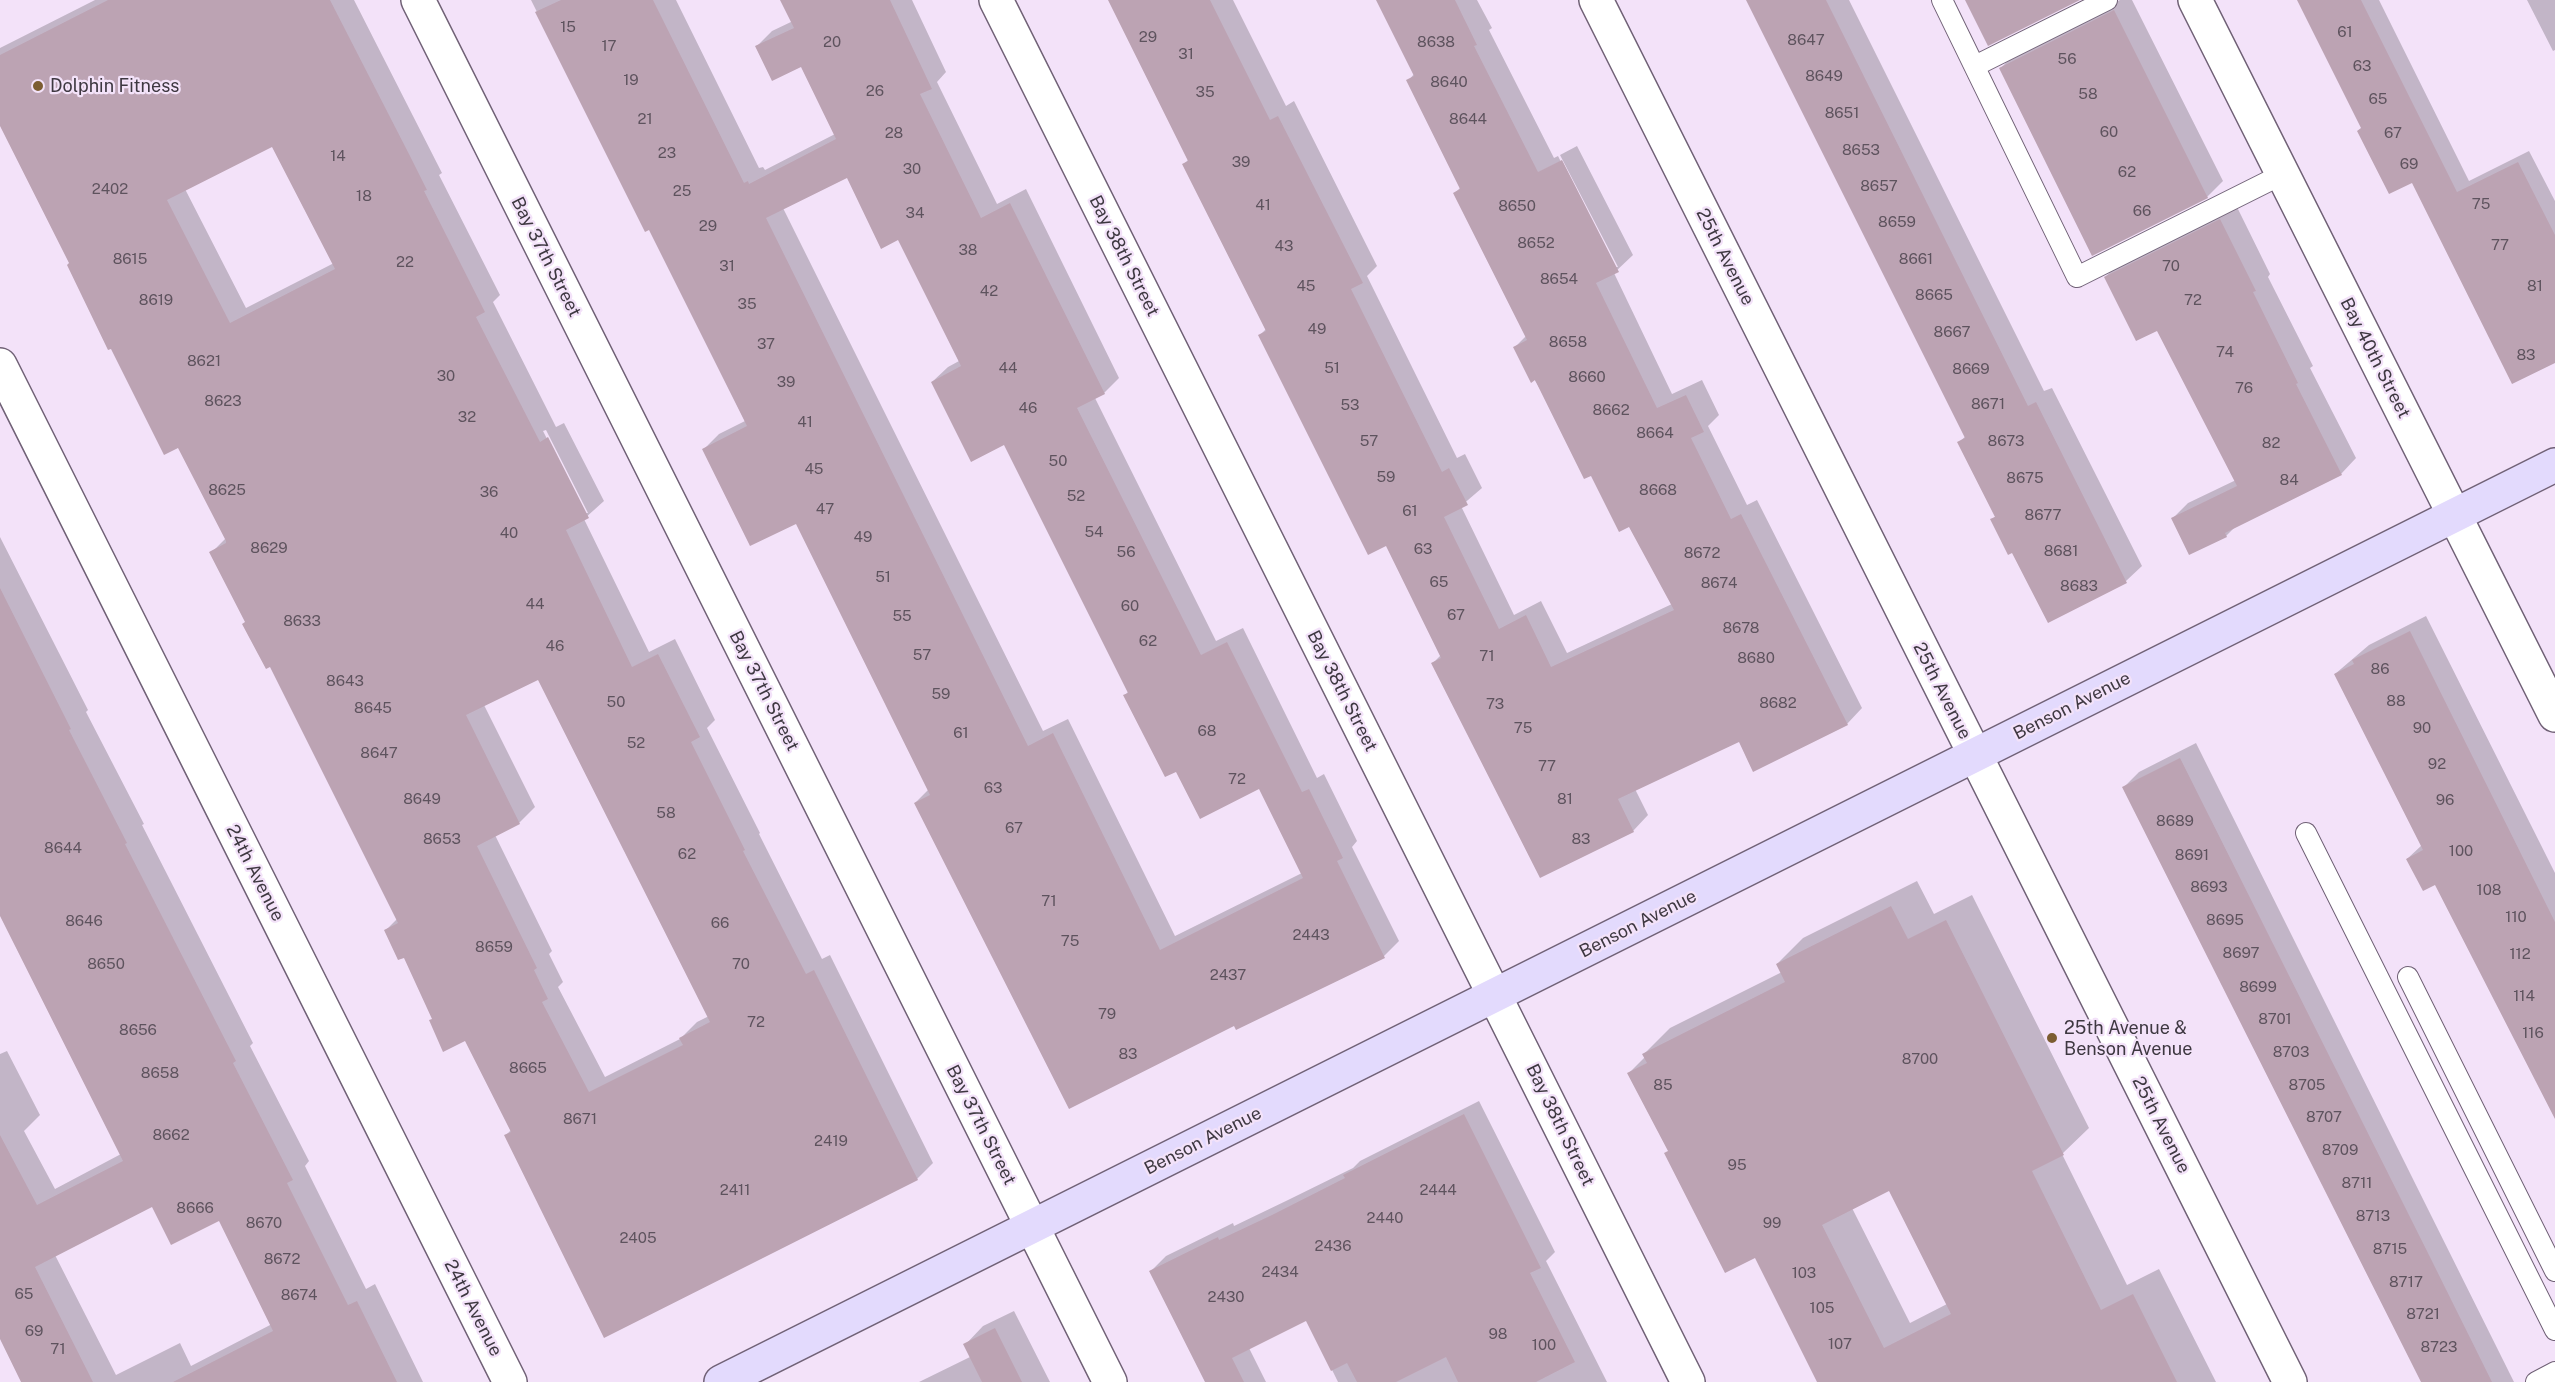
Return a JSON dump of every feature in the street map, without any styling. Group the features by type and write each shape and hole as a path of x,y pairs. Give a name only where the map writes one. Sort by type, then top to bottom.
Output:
{"street":[{"name":"Bay 37th Street","path":"417,0 1110,1382"},
{"name":"Bay 38th Street","path":"996,0 1688,1382"},
{"name":"25th Avenue","path":"1596,0 2290,1382"},
{"name":"Bay 40th Street","path":"2195,0 2555,715"},
{"name":"24th Avenue","path":"0,365 510,1382"},
{"name":"Benson Avenue","path":"721,1382 2555,465"}],"lane":[{"path":"1942,0 2077,277 2283,174"},
{"path":"1975,66 2107,0"},
{"path":"2306,833 2555,1330"},
{"path":"2408,977 2555,1271"},
{"path":"2536,1382 2555,1372"}],"building":[{"path":"108,0 330,0 427,190 424,191 485,312 476,317 540,442 548,437 589,518 566,530 632,667 658,654 700,737 691,742 745,850 743,851 806,974 814,970 918,1180 604,1338 504,1135 511,1132 465,1041 443,1052 429,1020 432,1019 404,958 398,960 384,930 398,923 270,667 266,669 242,624 245,622 209,552 226,541 178,448 164,455 111,349 108,350 67,265 69,263 0,126 0,55","holes":["272,147 335,269 230,323 167,200","538,680 710,1022 679,1038 683,1045 589,1092 542,1002 548,999 534,970 537,968 477,846 520,824 466,715"]},
{"path":"561,0 653,0 744,183 748,181 749,184 836,139 801,67 772,81 755,46 794,28 780,0 890,0 932,89 920,94 981,218 1010,203 1105,394 1077,408 1201,655 1227,642 1302,792 1309,789 1343,858 1337,861 1385,958 1236,1030 1234,1026 1069,1109 914,803 930,795 796,524 750,546 702,449 747,426 649,230 645,232 535,12","holes":["847,178 881,249 898,240 961,366 931,382 971,462 1004,445 1128,693 1123,695 1165,777 1176,772 1200,819 1259,789 1303,878 1160,950 1053,733 1028,746 766,218"]},
{"path":"1108,0 1210,0 1270,120 1278,116 1363,283 1351,289 1442,472 1449,468 1468,505 1444,517 1499,629 1526,615 1551,667 1674,610 1629,527 1619,532 1591,476 1584,479 1535,380 1531,383 1513,347 1527,340 1453,193 1460,189 1406,80 1414,76 1376,0 1455,0 1477,45 1474,46 1538,172 1562,160 1619,272 1596,283 1657,408 1686,395 1704,432 1691,438 1731,519 1741,514 1848,725 1753,772 1739,742 1618,799 1634,832 1540,878 1431,663 1441,658 1386,546 1368,555 1258,335 1266,331 1182,164 1188,161"},
{"path":"1746,0 1826,0 2028,406 2036,402 2127,583 2048,623 2012,553 2008,555 1990,519 1995,517 1957,442 1965,438"},
{"path":"1965,0 2080,0 1988,46"},
{"path":"2297,0 2361,0 2457,192 2518,162 2555,235 2555,363 2512,384 2412,183 2389,194 2357,131 2361,128"},
{"path":"2114,10 2208,198 2092,256 1999,68"},
{"path":"2220,219 2256,291 2253,292 2298,383 2296,384 2342,475 2225,533 2227,537 2189,555 2171,518 2237,486 2157,331 2136,341 2104,277"},
{"path":"0,588 127,843 125,844 236,1061 233,1063 293,1180 287,1183 348,1305 357,1301 397,1382 173,1382 273,1331 219,1221 171,1245 152,1207 35,1267 93,1382 21,1382 0,1339 0,1135 37,1205 123,1161 0,916"},
{"path":"2410,631 2555,922 2555,1119 2435,885 2423,891 2406,859 2423,850 2334,674 2354,664 2352,660"},
{"path":"2180,758 2492,1382 2421,1382 2122,787"},
{"path":"1891,906 1908,939 1946,920 2064,1155 2032,1171 2101,1310 2133,1294 2177,1382 1817,1382 1755,1258 1725,1273 1664,1153 1668,1151 1627,1073 1647,1063 1642,1054 1785,982 1776,964","holes":["1889,1191 1951,1314 1884,1348 1822,1225"]},
{"path":"1464,1114 1541,1268 1530,1273 1575,1362 1536,1382 1458,1382 1446,1357 1396,1382 1357,1382 1347,1363 1331,1371 1306,1321 1232,1358 1244,1382 1205,1382 1149,1271 1218,1237 1219,1240 1272,1215 1345,1178 1343,1175"},
{"path":"995,1328 1022,1382 982,1382 963,1344"}],"place":[{"name":"Dolphin Fitness","path":"38,86"},
{"name":"25th Avenue & Benson Avenue","path":"2052,1038"}]}
